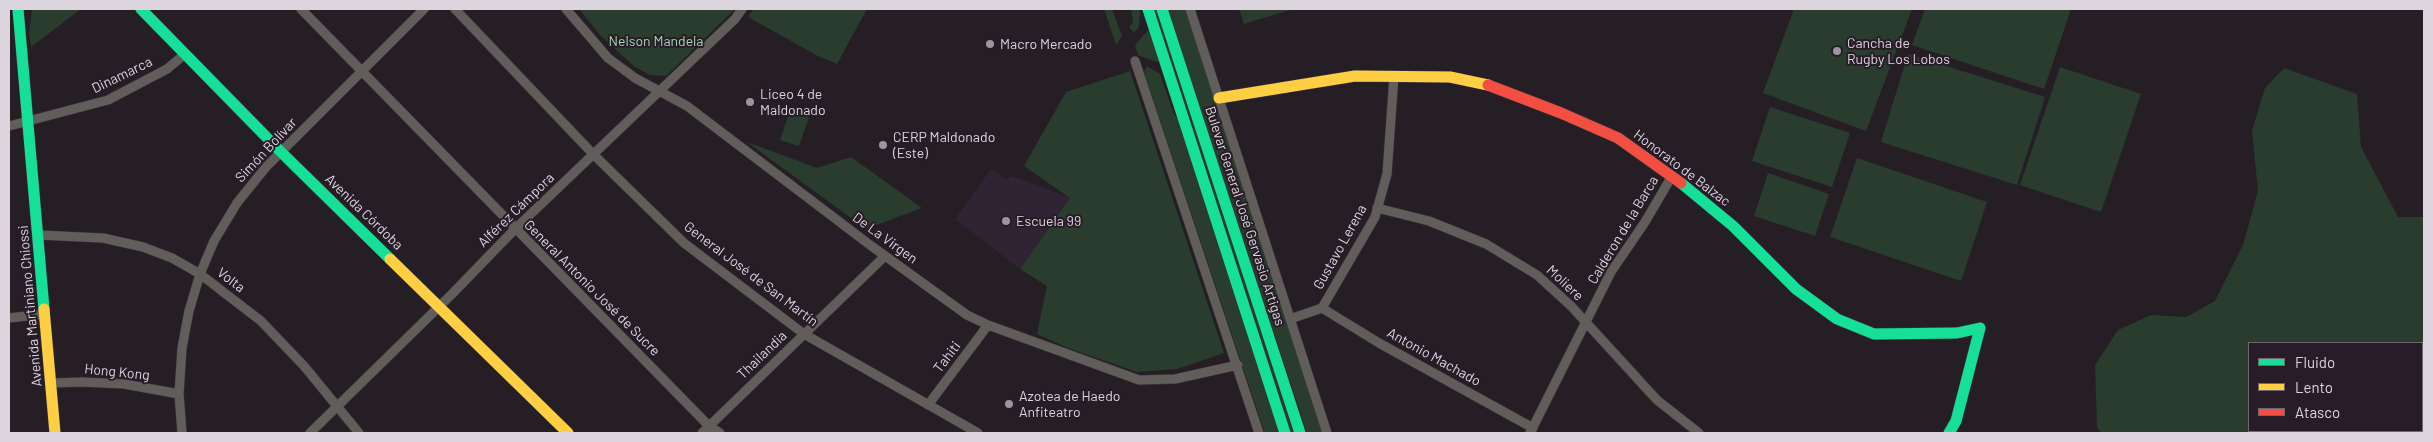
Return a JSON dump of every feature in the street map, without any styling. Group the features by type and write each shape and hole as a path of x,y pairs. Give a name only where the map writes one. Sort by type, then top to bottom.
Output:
{"street":[{"name":"Avenida Martiniano Chiossi","path":"18,9 55,433"},
{"name":"Avenida Martiniano Chiossi","path":"20,27 27,9"},
{"name":"Avenida Córdoba","path":"141,9 281,152 568,433"},
{"name":"General Antonio José de Sucre","path":"301,9 709,426 720,433"},
{"name":"Simón Bolívar","path":"182,433 179,394 182,348 189,311 200,274 214,241 237,203 266,166 424,9"},
{"name":"General José de San Martín","path":"455,9 594,155 684,243 804,334 978,433"},
{"name":"De La Virgen","path":"566,9 608,58 635,78 687,106 967,315 988,325 1139,380 1175,379 1238,364"},
{"name":"Alférez Cámpora","path":"310,433 439,307 515,229 735,19 742,9"},
{"name":"Bulevar General José Gervasio Artigas","path":"1148,9 1285,433"},
{"name":"Bulevar General José Gervasio Artigas","path":"1162,9 1300,433"},
{"name":"Bulevar General José Gervasio Artigas","path":"1190,9 1327,433"},
{"name":"Dinamarca","path":"9,126 108,100 167,69 185,54"},
{"path":"1135,61 1238,364 1259,433"},
{"name":"Honorato de Balzac","path":"1219,98 1355,76 1450,77 1488,85 1561,113 1618,138 1672,176 1732,226 1796,289 1837,319 1874,334 1957,333 1980,328 1956,421 1949,433"},
{"name":"Gustavo Lerena","path":"1290,320 1322,308 1375,217 1387,174 1394,76"},
{"name":"Calderon de la Barca","path":"1532,431 1611,272 1645,222 1672,176"},
{"name":"Moliere","path":"1377,208 1428,221 1486,244 1537,275 1586,322 1657,400 1699,433"},
{"name":"Volta","path":"39,235 103,238 143,247 172,258 200,274 262,321 304,366 359,433"},
{"name":"Thailandia","path":"702,433 886,256"},
{"name":"Antonio Machado","path":"1322,308 1532,431"},
{"path":"9,318 45,314"},
{"name":"Tahiti","path":"928,405 988,325"},
{"name":"Hong Kong","path":"51,383 124,384 179,394"}],"shaded area":[{"name":"Escuela 99","path":"991,169 1006,179 1012,176 1070,198 1020,269 955,219"}],"green space":[{"path":"32,9 81,9 31,47 29,33"},
{"name":"Nelson Mandela","path":"579,9 735,9 666,76 650,75 635,67 601,36"},
{"path":"754,9 867,9 837,64 818,56 748,17"},
{"path":"1104,9 1112,9 1122,36 1116,45"},
{"path":"1131,9 1139,9 1140,12 1139,27 1134,33 1129,27 1133,22"},
{"path":"1154,9 1157,9 1294,433 1291,433"},
{"path":"1167,9 1186,9 1324,433 1307,433"},
{"path":"1239,9 1293,9 1244,24"},
{"name":"Cancha de Rugby Los Lobos","path":"1794,9 1912,9 1866,131 1763,93"},
{"path":"1925,9 2071,9 2044,89 1912,45"},
{"path":"1149,29 1159,61 1157,62 1138,55 1135,45"},
{"path":"1908,54 2045,97 2017,185 1881,142"},
{"path":"1147,66 1160,74 1174,114 1179,121 1280,433 1265,433 1144,72"},
{"path":"2060,67 2141,94 2101,212 2020,185"},
{"path":"2284,68 2357,94 2361,147 2398,217 2424,217 2424,433 2102,433 2097,428 2095,365 2118,330 2151,315 2186,317 2215,301 2243,245 2258,191 2252,131 2265,88"},
{"path":"1130,71 1224,353 1177,369 1137,372 1068,348 1037,334 1047,286 1020,269 1070,198 1024,166 1066,92"},
{"path":"1770,107 1850,133 1832,187 1752,161"},
{"path":"790,111 809,117 799,146 780,140"},
{"path":"747,142 817,168 851,157 922,208 866,229"},
{"path":"1857,158 1987,202 1961,281 1830,237"},
{"path":"1768,173 1829,194 1815,236 1754,216"}],"traffic: fast":[{"path":"18,9 44,309"},
{"path":"141,9 281,152 390,259"},
{"path":"1148,9 1285,433"},
{"path":"1162,9 1300,433"},
{"path":"1681,183 1733,226 1796,289 1837,319 1874,334 1957,333 1980,328 1956,421 1949,433"}],"traffic: slow":[{"path":"1219,98 1355,76 1450,77 1488,85"},
{"path":"390,259 568,433"},
{"path":"44,309 55,433"}],"traffic: jam":[{"path":"1488,85 1561,113 1618,138 1681,183"}],"place":[{"name":"Macro Mercado","path":"990,44"},
{"name":"Cancha de Rugby Los Lobos","path":"1837,51"},
{"name":"Liceo 4 de Maldonado","path":"750,102"},
{"name":"CERP Maldonado (Este)","path":"883,145"},
{"name":"Escuela 99","path":"1006,221"},
{"name":"Azotea de Haedo Anfiteatro","path":"1009,404"}]}
